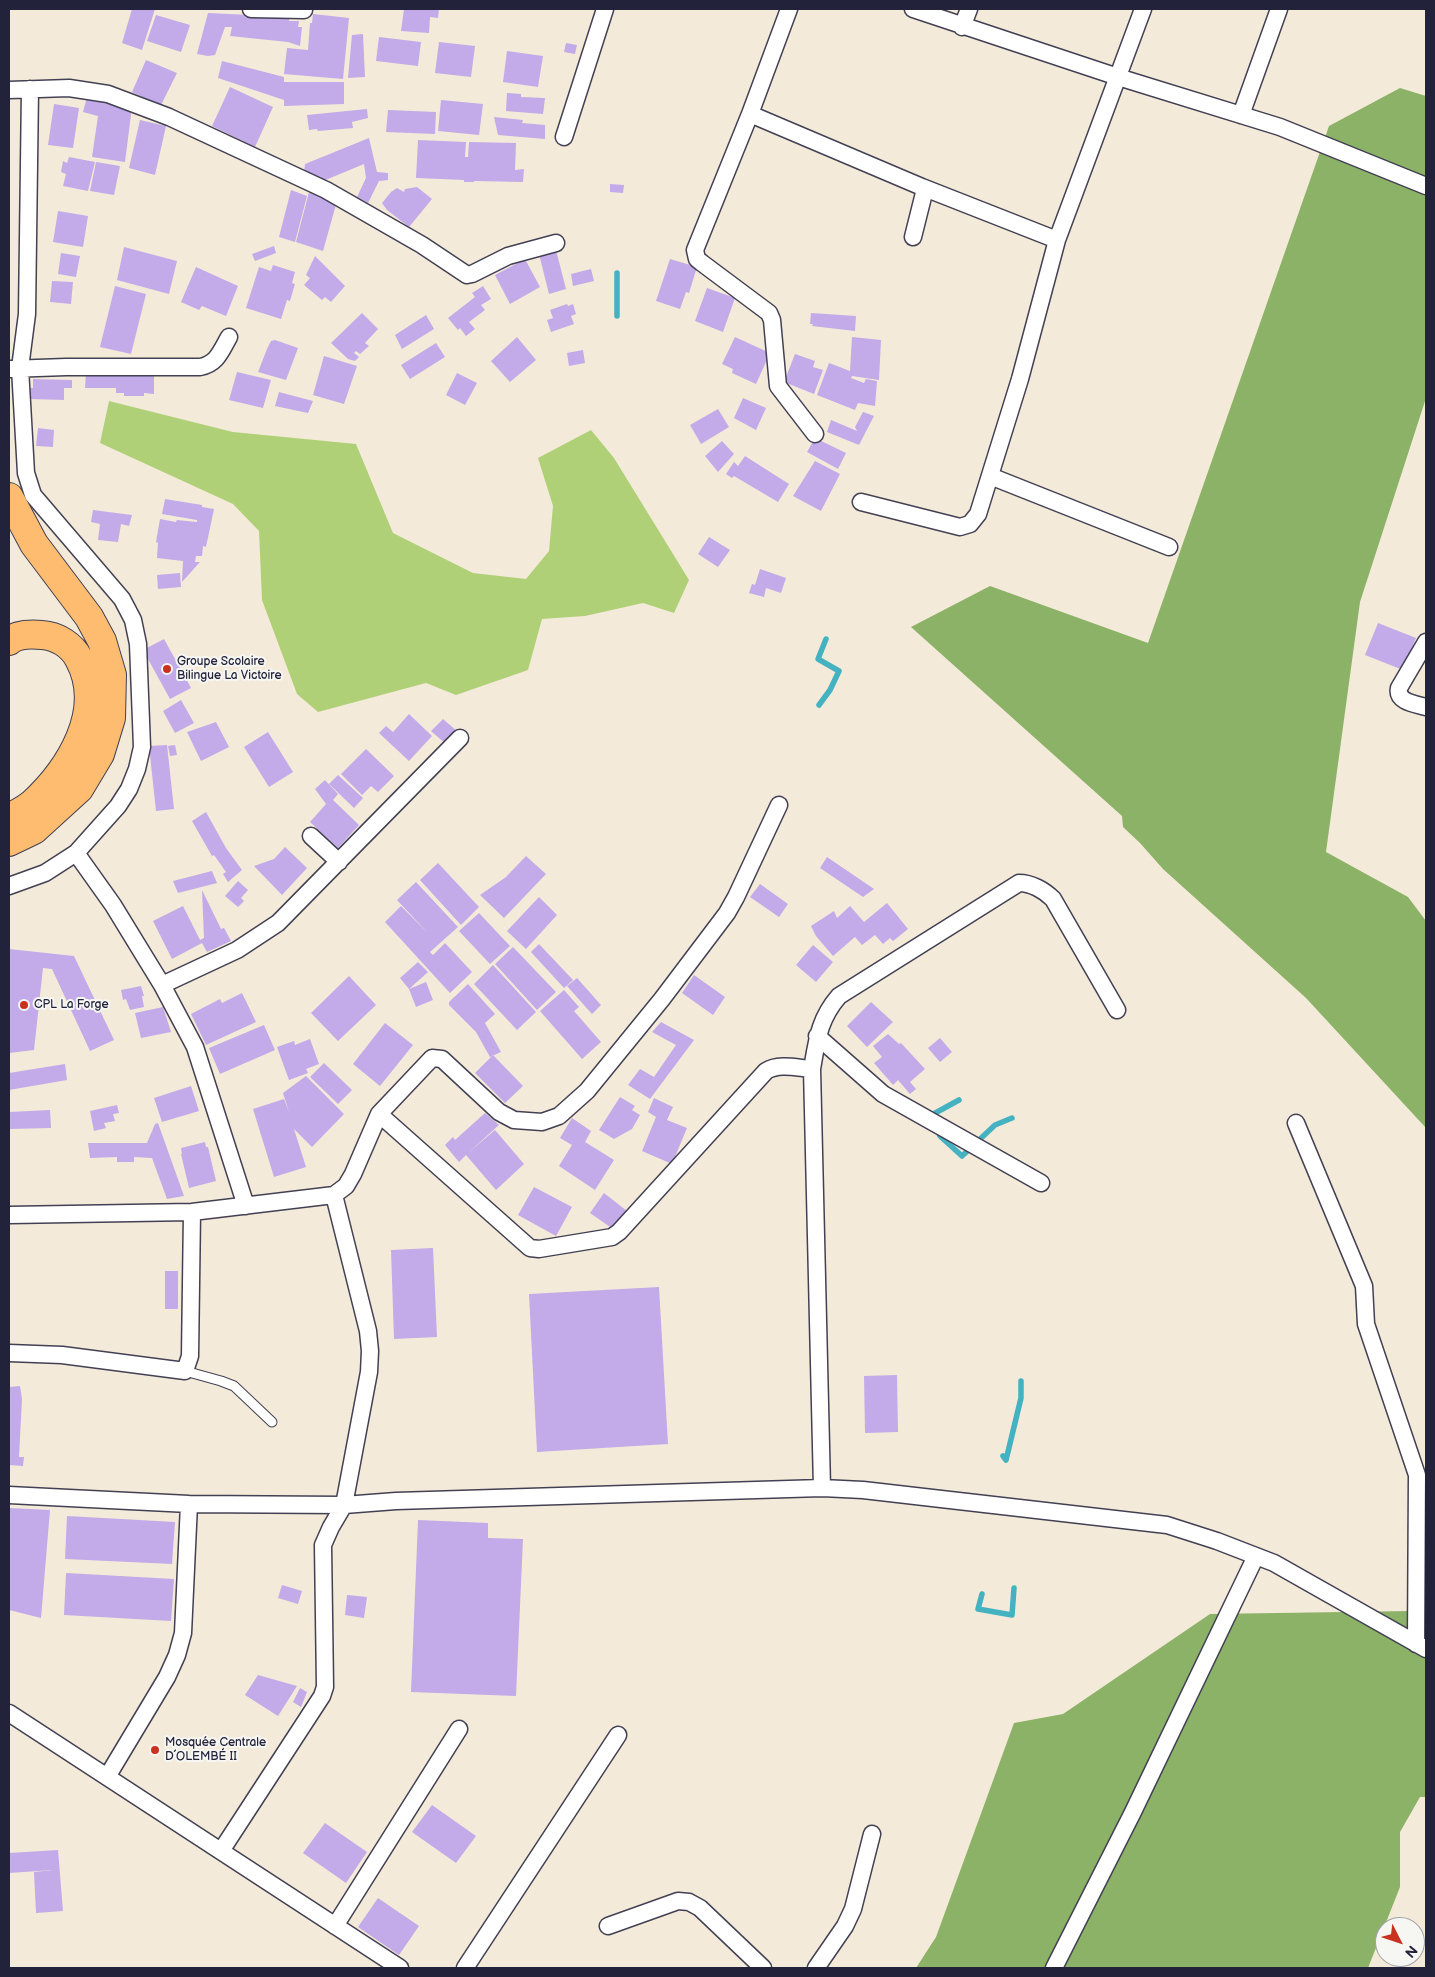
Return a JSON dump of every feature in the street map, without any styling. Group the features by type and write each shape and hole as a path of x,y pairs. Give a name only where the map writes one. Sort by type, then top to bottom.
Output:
{"highway":[{"path":"9,497 34,544 89,617 102,640 112,675 111,718 100,754 79,789 34,830 9,842"},
{"path":"9,641 12,638 31,634 51,635 64,643 75,653 86,671 89,704 81,740 58,776 30,805 9,818"}],"street":[{"path":"251,9 304,10"},
{"path":"564,137 605,9"},
{"path":"789,9 750,114 695,250 697,259 768,313 772,320 778,386 815,434"},
{"path":"913,9 1118,77 1280,127 1426,186"},
{"path":"962,26 968,9"},
{"path":"860,502 960,528 970,524 978,514 1020,379 1057,240 1143,9"},
{"path":"1240,115 1279,9"},
{"path":"9,90 69,88 108,94 169,118 326,190 422,245 467,275 508,256 556,243"},
{"path":"9,886 45,873 76,853 118,806 129,789 137,769 142,748 138,644 133,620 122,598 33,495 26,474 14,369 27,314 30,89"},
{"path":"750,114 922,187 1057,240"},
{"path":"912,238 924,193 922,187"},
{"path":"14,369 200,367 209,365 216,360 229,337"},
{"path":"990,476 1169,547"},
{"path":"1426,642 1398,692 1405,701 1426,707"},
{"path":"162,985 237,950 278,923 460,738"},
{"path":"9,1215 192,1212 334,1195 346,1186 353,1174 379,1114 432,1058 437,1057 442,1059 500,1112 514,1120 542,1122 559,1116 587,1091 662,999 727,913 779,806"},
{"path":"311,836 339,862"},
{"path":"76,853 113,905 162,985 195,1047 246,1206"},
{"path":"822,1488 812,1069 818,1036 828,1008 839,996 1019,883 1026,883 1046,892 1053,899 1117,1010"},
{"path":"818,1036 883,1094 1041,1183"},
{"path":"379,1114 530,1248 539,1249 612,1236 618,1232 766,1072 778,1066 812,1069"},
{"path":"1296,1123 1364,1286 1366,1324 1417,1475 1421,1646"},
{"path":"221,1851 322,1696 324,1687 323,1545 344,1505 369,1372 370,1351 368,1331 334,1195"},
{"path":"9,1353 62,1355 185,1371 190,1356 192,1212"},
{"path":"9,1495 188,1504 344,1505 396,1501 822,1488 863,1490 1167,1525 1217,1541 1274,1563 1421,1646"},
{"path":"107,1777 167,1678 177,1656 183,1633 188,1504"},
{"path":"1054,1968 1133,1812 1256,1556"},
{"path":"9,1713 400,1968"},
{"path":"335,1926 459,1729"},
{"path":"465,1968 618,1735"},
{"path":"816,1968 845,1926 853,1909 872,1834"},
{"path":"608,1926 678,1901 689,1902 700,1908 763,1968"}],"lane":[{"path":"185,1371 234,1386 272,1422"}],"green space":[{"path":"1400,88 1426,96 1426,398 1360,602 1326,852 1408,897 1426,921 1426,1128 1306,998 1163,869 1123,827 1122,816 911,627 990,586 1148,643 1329,126"},
{"path":"109,401 233,432 356,444 393,533 473,573 526,579 549,551 553,506 538,458 591,430 614,458 689,580 674,613 643,603 585,616 542,619 528,670 456,695 426,683 318,712 297,694 262,600 259,531 233,504 100,443"},
{"path":"1411,1611 1426,1618 1426,1797 1420,1797 1400,1832 1400,1887 1388,1917 1375,1917 1375,1950 1368,1968 916,1968 936,1937 1014,1723 1063,1714 1210,1614"}],"building":[{"path":"132,9 155,9 142,50 122,43"},
{"path":"404,9 439,9 438,18 430,17 429,33 401,31"},
{"path":"208,13 290,17 289,21 299,21 298,27 302,27 300,46 288,42 230,36 232,27 225,27 215,55 197,54"},
{"path":"313,14 349,18 343,79 284,74 287,48 308,50 310,23 312,23"},
{"path":"156,15 190,25 181,52 147,41"},
{"path":"363,34 365,77 348,78 352,35"},
{"path":"379,37 421,42 418,66 376,61"},
{"path":"439,42 475,46 471,77 435,73"},
{"path":"566,43 577,45 575,54 564,52"},
{"path":"507,51 543,56 538,87 503,82"},
{"path":"146,60 177,73 161,105 158,107 145,102 147,99 132,92"},
{"path":"222,61 284,77 284,82 344,82 344,104 284,106 284,100 218,78"},
{"path":"230,87 273,107 255,147 212,126"},
{"path":"507,93 521,94 521,97 545,98 543,114 506,111"},
{"path":"87,97 132,107 125,162 92,157 98,116 83,112"},
{"path":"441,100 483,104 479,135 438,131"},
{"path":"54,104 79,108 73,148 48,145"},
{"path":"367,109 368,118 352,122 353,128 309,130 307,115"},
{"path":"388,110 436,112 435,134 386,132"},
{"path":"494,117 523,120 522,123 545,125 545,139 498,135"},
{"path":"140,120 166,126 155,175 129,168"},
{"path":"369,138 377,172 388,173 388,180 379,181 368,203 357,197 366,178 364,164 323,181 304,172 305,164"},
{"path":"418,140 466,142 465,157 468,157 469,142 516,143 515,170 524,169 523,182 464,182 464,180 416,178"},
{"path":"69,157 95,162 88,191 63,186 66,174 61,172 63,161 67,163"},
{"path":"96,162 120,166 114,195 90,191"},
{"path":"610,184 624,185 623,193 610,192"},
{"path":"417,187 432,199 409,227 387,210 382,203 397,188 404,192 405,189"},
{"path":"291,190 307,196 295,242 279,237"},
{"path":"309,192 337,201 323,251 296,242"},
{"path":"58,211 88,216 83,247 53,242"},
{"path":"274,246 276,253 255,261 252,254"},
{"path":"124,247 177,261 169,294 117,280"},
{"path":"556,250 566,289 549,294 539,254"},
{"path":"61,253 80,256 76,277 58,274"},
{"path":"315,256 345,286 331,302 325,297 322,300 304,285 310,278 306,275"},
{"path":"525,259 540,287 510,304 495,275"},
{"path":"670,259 697,267 689,293 686,292 680,309 656,301"},
{"path":"273,265 295,272 292,283 295,284 290,301 287,300 281,319 246,308 259,267 271,271"},
{"path":"196,267 238,286 226,316 202,306 199,310 181,302"},
{"path":"591,269 594,281 573,286 571,274"},
{"path":"52,281 73,282 71,304 50,302"},
{"path":"115,286 146,294 131,354 100,347"},
{"path":"483,286 491,299 481,305 485,310 469,322 475,329 466,336 448,318 475,297 472,293"},
{"path":"707,288 735,298 723,332 695,321"},
{"path":"567,304 568,306 573,304 576,314 571,316 574,324 551,332 547,320 553,318 550,310"},
{"path":"362,313 378,329 365,343 369,346 360,354 356,351 354,353 359,357 355,361 348,359 331,343"},
{"path":"811,313 856,316 855,331 812,326 813,324 810,324"},
{"path":"426,315 434,329 402,349 395,335"},
{"path":"517,337 536,360 510,382 491,361"},
{"path":"735,337 770,353 756,384 732,373 733,369 722,364"},
{"path":"852,337 881,340 879,380 852,376 851,378 864,383 866,379 877,381 875,406 858,403 855,410 817,395 829,363 850,371"},
{"path":"275,340 298,348 286,380 258,372 271,341"},
{"path":"436,343 445,357 410,379 401,365"},
{"path":"583,350 585,363 569,366 567,353"},
{"path":"795,354 815,361 813,367 823,370 814,394 784,382"},
{"path":"324,356 357,366 344,404 313,395"},
{"path":"86,372 154,373 154,394 144,393 144,396 124,396 124,393 116,393 116,388 85,388"},
{"path":"237,372 271,380 263,408 229,400"},
{"path":"457,373 477,383 465,405 446,395"},
{"path":"33,379 72,380 72,388 64,388 64,400 30,399 30,388 33,388"},
{"path":"279,392 313,401 308,413 275,406"},
{"path":"743,398 766,408 756,430 734,418"},
{"path":"718,409 729,427 701,444 690,425"},
{"path":"863,412 874,416 859,445 827,432 831,420 857,431 855,427"},
{"path":"38,428 54,430 53,447 36,446"},
{"path":"815,438 846,453 838,469 807,452"},
{"path":"722,441 734,454 718,472 705,456"},
{"path":"745,456 789,484 778,502 734,476 732,478 726,474 734,462 738,466"},
{"path":"815,461 840,474 821,511 793,496"},
{"path":"165,499 202,505 202,507 214,509 206,547 203,546 202,556 196,556 195,562 200,562 182,582 183,561 157,558 158,543 156,542 160,519 176,522 177,520 197,522 197,520 162,514"},
{"path":"93,510 132,515 129,526 121,524 118,542 98,540 100,524 91,522"},
{"path":"709,537 730,550 718,567 698,554"},
{"path":"760,569 786,578 781,593 766,588 764,597 749,593 752,584 755,585"},
{"path":"180,573 181,587 158,589 157,575"},
{"path":"1378,623 1416,638 1403,670 1365,655"},
{"name":"Groupe Scolaire Bilingue La Victoire","path":"164,639 191,688 170,699 143,650"},
{"path":"181,700 194,723 175,733 163,711"},
{"path":"409,714 432,736 409,761 379,733 386,726 393,732"},
{"path":"443,719 458,732 447,745 431,731"},
{"path":"216,722 229,747 201,761 187,732"},
{"path":"268,732 293,772 269,787 244,747"},
{"path":"167,745 174,809 156,811 149,746"},
{"path":"175,745 177,755 170,756 168,746"},
{"path":"366,749 394,776 378,792 371,786 362,795 341,774"},
{"path":"338,775 363,798 354,808 329,784"},
{"path":"325,780 338,794 333,800 359,825 338,848 310,822 326,804 315,789"},
{"path":"206,812 226,848 242,870 228,882 223,874 226,872 214,855 212,856 192,821"},
{"path":"285,847 307,868 282,895 254,866 274,859"},
{"path":"526,856 546,874 504,918 480,895 506,877"},
{"path":"827,857 874,889 863,897 820,868"},
{"path":"438,863 479,907 461,925 420,880"},
{"path":"212,871 217,883 178,893 173,881"},
{"path":"238,881 248,890 241,898 244,901 238,907 225,896"},
{"path":"416,882 458,927 430,952 433,955 445,943 472,972 450,993 385,922 401,906 428,933 397,900"},
{"path":"760,884 788,904 779,917 750,897"},
{"path":"202,890 221,929 224,928 231,941 207,952 202,943 172,959 153,921 183,906 200,940 204,938"},
{"path":"539,897 557,915 526,949 507,931"},
{"path":"887,903 908,929 893,941 890,938 883,944 875,935 862,945 855,937 833,956 816,936 811,926 834,911 837,918 850,906 864,922"},
{"path":"479,913 510,946 490,964 459,931"},
{"path":"539,944 573,980 564,988 531,952"},
{"path":"813,945 833,962 816,982 796,965"},
{"path":"513,947 556,992 537,1010 495,964"},
{"name":"CPL La Forge","path":"9,949 74,956 114,1040 90,1051 52,969 43,968 34,1050 9,1053"},
{"path":"418,962 428,972 409,989 400,978"},
{"path":"493,965 536,1012 517,1030 474,984"},
{"path":"694,975 725,997 713,1015 682,993"},
{"path":"349,976 376,1005 338,1041 311,1013"},
{"path":"577,978 601,1005 592,1014 567,986"},
{"path":"426,982 433,1000 416,1007 409,989"},
{"path":"468,984 495,1014 485,1023 501,1052 490,1057 476,1032 449,1005 449,1002"},
{"path":"141,986 144,996 142,996 144,1007 130,1010 126,999 123,1000 121,990"},
{"path":"564,990 579,1007 574,1011 601,1042 582,1059 540,1011"},
{"path":"242,993 256,1022 206,1045 191,1014 220,999 222,1003"},
{"path":"871,1002 893,1022 867,1047 847,1026"},
{"path":"163,1007 171,1032 141,1038 135,1013"},
{"path":"661,1022 694,1040 650,1099 628,1085 640,1069 654,1077 676,1045 652,1032"},
{"path":"385,1023 413,1045 380,1086 353,1064"},
{"path":"264,1025 275,1050 220,1074 209,1048"},
{"path":"888,1034 899,1044 901,1043 925,1069 910,1082 916,1089 910,1094 898,1080 893,1085 874,1063 882,1057 873,1046"},
{"path":"940,1038 952,1052 940,1062 928,1048"},
{"path":"310,1039 319,1064 306,1069 308,1073 289,1080 277,1047 294,1041 295,1045"},
{"path":"493,1055 523,1086 505,1103 475,1073"},
{"path":"324,1063 352,1090 338,1104 310,1077"},
{"path":"65,1064 67,1080 9,1090 9,1073"},
{"path":"306,1076 344,1114 312,1147 294,1129 306,1167 274,1177 253,1109 284,1099 289,1112 283,1093"},
{"path":"191,1086 199,1111 162,1122 154,1098"},
{"path":"620,1097 635,1106 632,1110 640,1115 632,1129 614,1139 599,1130"},
{"path":"654,1098 673,1107 667,1120 687,1128 672,1164 642,1151 656,1117 648,1112"},
{"path":"117,1105 119,1113 113,1114 115,1121 104,1123 106,1128 94,1131 90,1111"},
{"path":"50,1110 51,1128 9,1129 9,1112"},
{"path":"485,1113 499,1125 468,1153 495,1130 524,1164 496,1190 466,1155 459,1162 445,1145 453,1137 455,1140"},
{"path":"572,1118 591,1131 585,1142 614,1160 595,1190 559,1166 572,1145 560,1138"},
{"path":"158,1123 184,1196 167,1199 152,1158 134,1157 134,1162 117,1162 117,1157 90,1158 88,1143 147,1143 155,1124"},
{"path":"205,1142 206,1147 208,1147 216,1181 189,1188 181,1148"},
{"path":"534,1187 572,1207 556,1236 518,1215"},
{"path":"604,1193 627,1211 613,1229 590,1213"},
{"path":"433,1248 437,1337 394,1339 391,1250"},
{"path":"165,1271 178,1271 178,1309 165,1309"},
{"path":"659,1287 668,1444 537,1452 529,1294"},
{"path":"897,1375 898,1432 865,1433 864,1376"},
{"path":"20,1386 22,1399 19,1457 24,1457 23,1466 9,1465 9,1387"},
{"path":"9,1508 50,1510 41,1618 9,1610"},
{"path":"67,1516 175,1522 172,1564 65,1559"},
{"path":"418,1520 488,1523 488,1538 523,1539 516,1696 411,1692"},
{"path":"66,1573 174,1579 171,1621 64,1615"},
{"path":"282,1585 302,1591 298,1604 278,1598"},
{"path":"347,1595 367,1597 364,1618 345,1615"},
{"path":"258,1675 297,1686 278,1716 245,1695"},
{"path":"300,1688 307,1692 301,1707 293,1702"},
{"path":"432,1805 476,1836 456,1863 412,1832"},
{"path":"325,1823 367,1852 346,1883 303,1853"},
{"path":"58,1850 63,1911 36,1913 34,1872 53,1870 9,1873 9,1853"},
{"path":"378,1898 419,1926 399,1955 358,1927"}],"waterway":[{"path":"617,273 617,316"},
{"path":"819,705 830,690 839,671 818,659 826,639"},
{"path":"928,1117 959,1100"},
{"path":"937,1128 940,1136 962,1156 995,1125 1012,1118"},
{"path":"1003,1456 1006,1460 1021,1398 1021,1381"},
{"path":"982,1594 978,1609 1012,1615 1014,1588"}],"place":[{"name":"Groupe Scolaire Bilingue La Victoire","path":"167,669"},
{"name":"CPL La Forge","path":"24,1005"},
{"name":"Mosquée Centrale D´OLEMBÉ II","path":"155,1750"}]}
